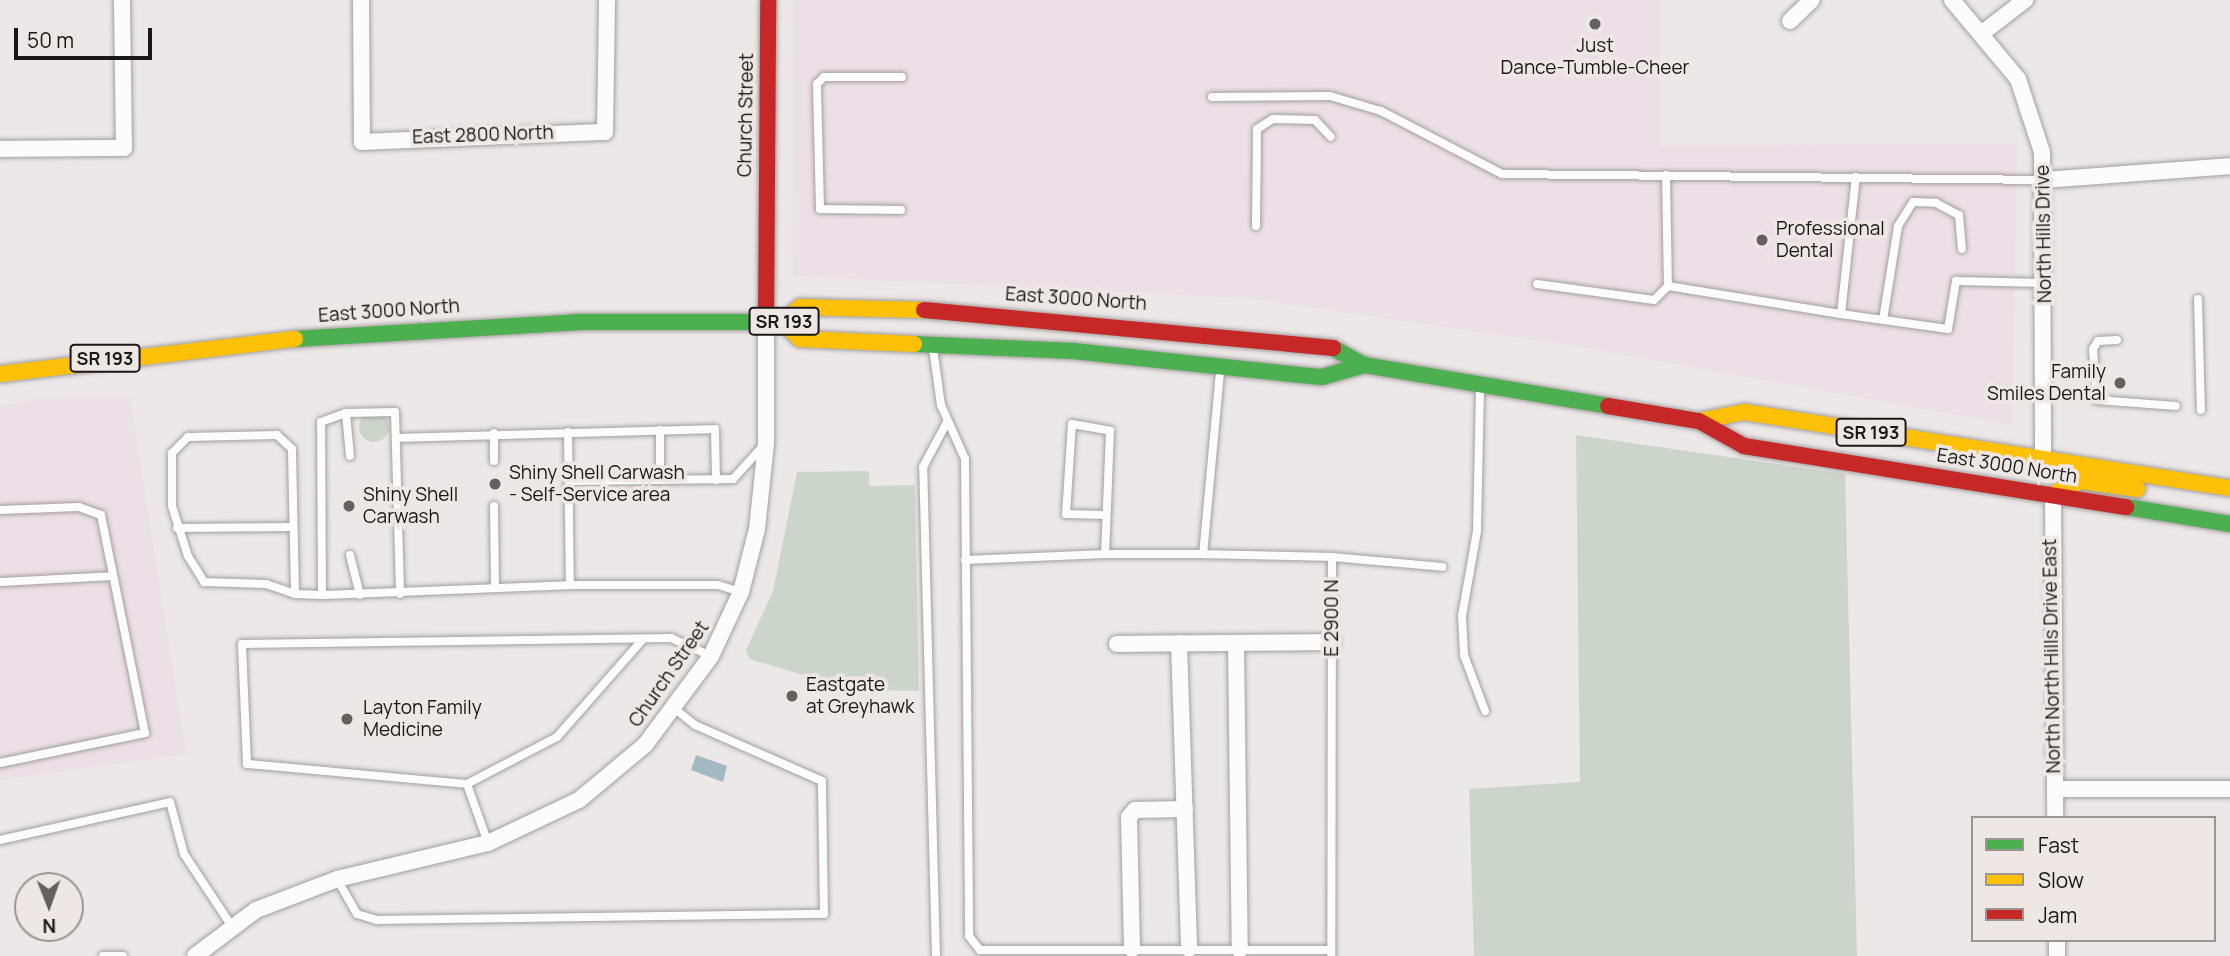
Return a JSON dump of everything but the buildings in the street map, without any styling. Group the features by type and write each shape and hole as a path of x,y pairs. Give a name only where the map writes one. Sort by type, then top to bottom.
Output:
{"main road":[{"name":"Church Street","path":"766,321 768,0"},
{"name":"East 3000 North","path":"783,322 800,307 1194,328 1324,342 1364,365 1480,381 1699,421 1744,446 2230,524"},
{"name":"East 3000 North","path":"0,374 355,332 766,321 783,322 800,338 1220,365 1322,377 1364,365"},
{"name":"East 3000 North","path":"1699,421 1744,412 2043,455 2230,488"},
{"path":"1721,434 1761,430 2015,470 2043,455"},
{"path":"2053,495 2081,481 2230,502"}],"street":[{"path":"0,149 124,148 122,0"},
{"name":"East 2800 North","path":"361,0 362,142 605,132 607,0"},
{"path":"1790,21 1812,0"},
{"name":"North Hills Drive","path":"1952,0 1984,32 2027,101 2045,180 2043,455"},
{"path":"1984,32 2025,0"},
{"path":"2045,180 2230,166"},
{"name":"Church Street","path":"195,956 256,910 337,879 488,843 579,800 645,745 711,656 741,592 757,529 766,443 766,321"},
{"name":"North North Hills Drive East","path":"2053,495 2055,816"},
{"path":"1117,643 1332,642"},
{"path":"1179,643 1189,949"},
{"path":"1236,643 1240,950"},
{"path":"2055,789 2230,789"},
{"path":"1132,949 1129,817 1135,810 1185,809"}],"lane":[{"path":"901,210 824,211 817,205 817,84 824,77 902,77"},
{"path":"1212,97 1330,96 1381,111 1502,174 2045,180"},
{"path":"1256,226 1257,129 1273,119 1315,120 1331,137"},
{"path":"1537,284 1654,300 1668,286 1666,176"},
{"path":"1841,314 1856,177"},
{"path":"1883,320 1898,226 1913,202 1936,202 1959,215 1962,250"},
{"path":"1668,286 1948,329 1956,281 2046,284"},
{"path":"2197,299 2201,410"},
{"path":"2117,340 2098,341 2093,349 2097,400 2176,406"},
{"path":"933,345 947,422 965,459 969,936 980,950 1189,949 1331,953"},
{"path":"1203,554 1220,365"},
{"path":"1480,381 1477,531 1462,616 1464,655 1485,711"},
{"path":"322,595 321,422 346,413 395,412 399,438 400,594"},
{"path":"346,413 350,456"},
{"path":"936,956 923,467 947,422"},
{"path":"1105,554 1110,431 1072,424 1066,514 1106,515"},
{"path":"399,438 494,433 715,429 716,480"},
{"path":"660,430 660,480"},
{"path":"568,432 570,585"},
{"path":"494,433 494,461"},
{"path":"295,594 292,449 276,435 188,437 172,453 177,528 204,582 266,584 295,594 322,595 400,594 495,584 718,585 741,592"},
{"path":"569,481 733,479 766,443"},
{"path":"494,506 495,584"},
{"path":"0,510 79,507 101,515 145,733 0,763"},
{"path":"177,528 293,527"},
{"name":"E 2900 N","path":"965,560 1105,554 1332,557 1331,953"},
{"path":"350,555 360,595"},
{"path":"1332,557 1443,567"},
{"path":"0,582 113,576"},
{"path":"643,639 557,737 467,784 247,764 242,645 671,638 711,656"},
{"path":"337,879 357,914 377,920 824,914 822,781 695,725 674,708"},
{"path":"467,784 488,843"},
{"path":"0,840 170,802 184,854 233,928"},
{"path":"103,956 123,956"}],"shaded area":[{"path":"794,0 1660,0 1660,145 2017,144 2012,425 1576,346 1246,298 793,276"},
{"path":"45,398 130,398 186,754 0,780 0,406"},
{"path":"374,412 384,417 389,427 384,437 374,442 364,437 359,427 364,417"},
{"path":"1576,435 1845,474 1857,956 1474,956 1469,789 1580,782"},
{"path":"869,471 869,486 915,485 919,691 853,690 750,659 746,650 773,591 797,472"}],"water":[{"path":"696,755 727,766 723,782 691,770"}],"traffic: fast":[{"path":"295,339 577,322 783,322"},
{"path":"914,344 1073,351 1322,377 1364,365"},
{"path":"1333,348 1364,365 1608,406"},
{"path":"2126,507 2230,524"}],"traffic: slow":[{"path":"914,344 800,339 783,322 800,307 924,310"},
{"path":"0,374 295,339"},
{"path":"1699,421 1744,412 2230,488"},
{"path":"2057,492 2081,481 2137,489"}],"traffic: jam":[{"path":"766,321 768,0"},
{"path":"924,310 1333,348"},
{"path":"1608,406 1699,421 1744,446 2126,507"}],"place":[{"name":"Just Dance-Tumble-Cheer","path":"1595,24"},
{"name":"Professional Dental","path":"1762,240"},
{"name":"Family Smiles Dental","path":"2120,383"},
{"name":"Shiny Shell Carwash - Self-Service area","path":"495,484"},
{"name":"Shiny Shell Carwash","path":"349,506"},
{"name":"Eastgate at Greyhawk","path":"792,696"},
{"name":"Layton Family Medicine","path":"347,719"}]}
